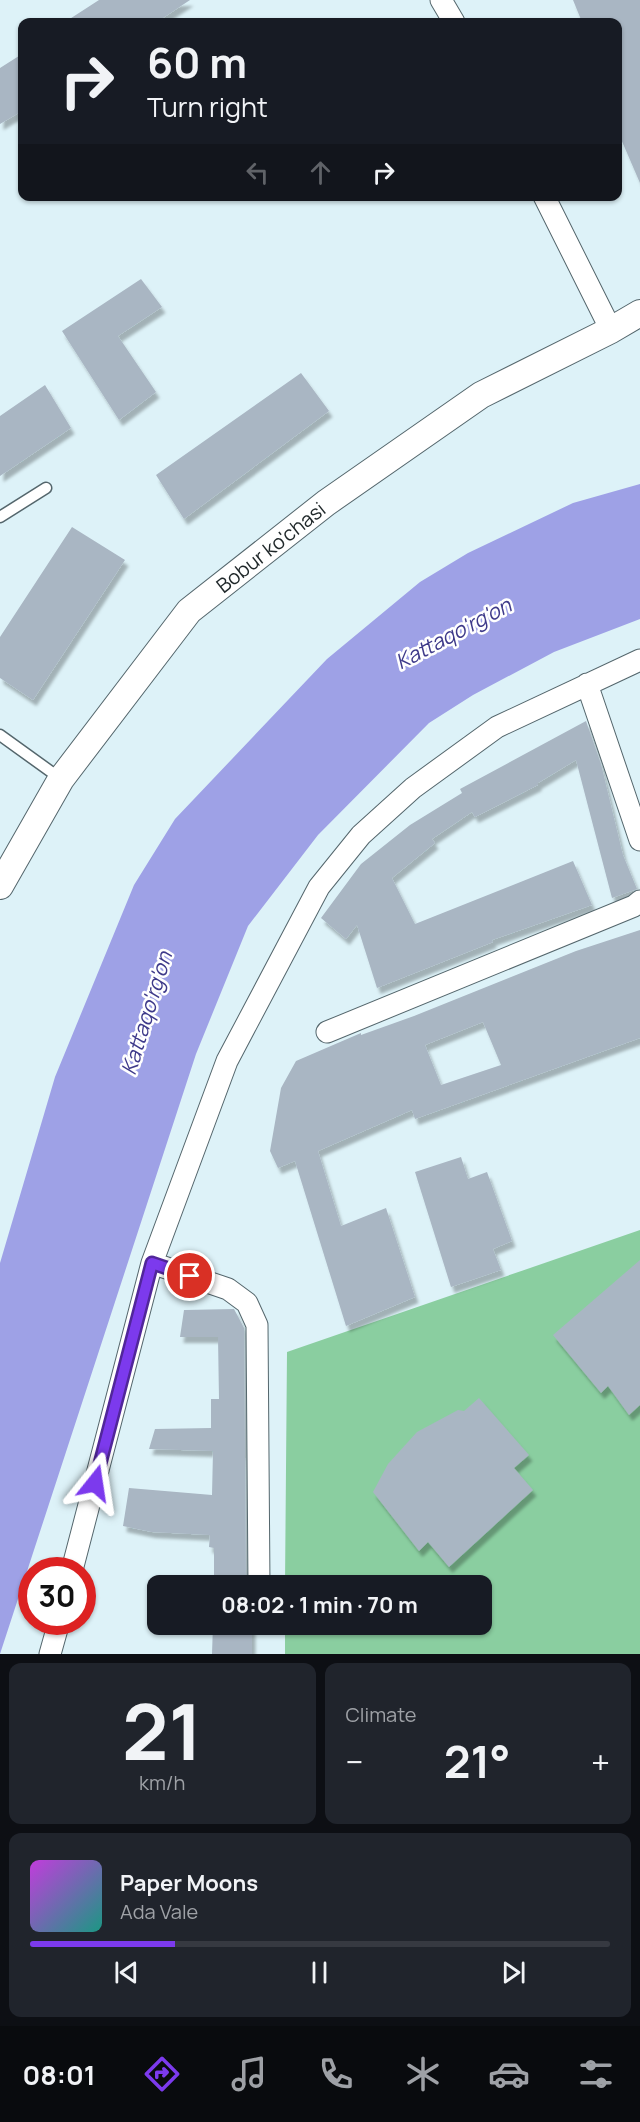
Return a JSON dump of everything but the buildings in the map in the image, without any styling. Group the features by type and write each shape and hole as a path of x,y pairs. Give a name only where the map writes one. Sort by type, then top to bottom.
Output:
{"street":[{"path":"441,0 452,18"},
{"path":"546,201 611,330"},
{"name":"Bobur ko'chasi","path":"0,886 61,779 189,610 326,503 482,395 640,313"},
{"path":"75,1557 152,1263 227,1061 319,887 361,835 413,788 497,727 640,660"},
{"path":"587,684 640,840"},
{"path":"327,1032 634,906 640,901"},
{"path":"152,1263 228,1289 248,1303 257,1324 259,1575"},
{"path":"50,1654 55,1635"}],"lane":[{"path":"0,517 46,488"},
{"path":"0,735 61,779"}],"green space":[{"path":"640,1230 640,1654 285,1654 285,1635 492,1635 492,1575 285,1575 287,1352"}],"water":[{"name":"Kattaqo'rg'on","path":"640,484 640,619 554,652 473,695 429,723 318,835 248,926 196,1054 32,1557 18,1557 18,1599 0,1654 0,1263 55,1077 134,885 175,819 327,659 420,582 468,553 573,503"}],"route":[{"path":"95,1483 152,1263 190,1276"}]}
